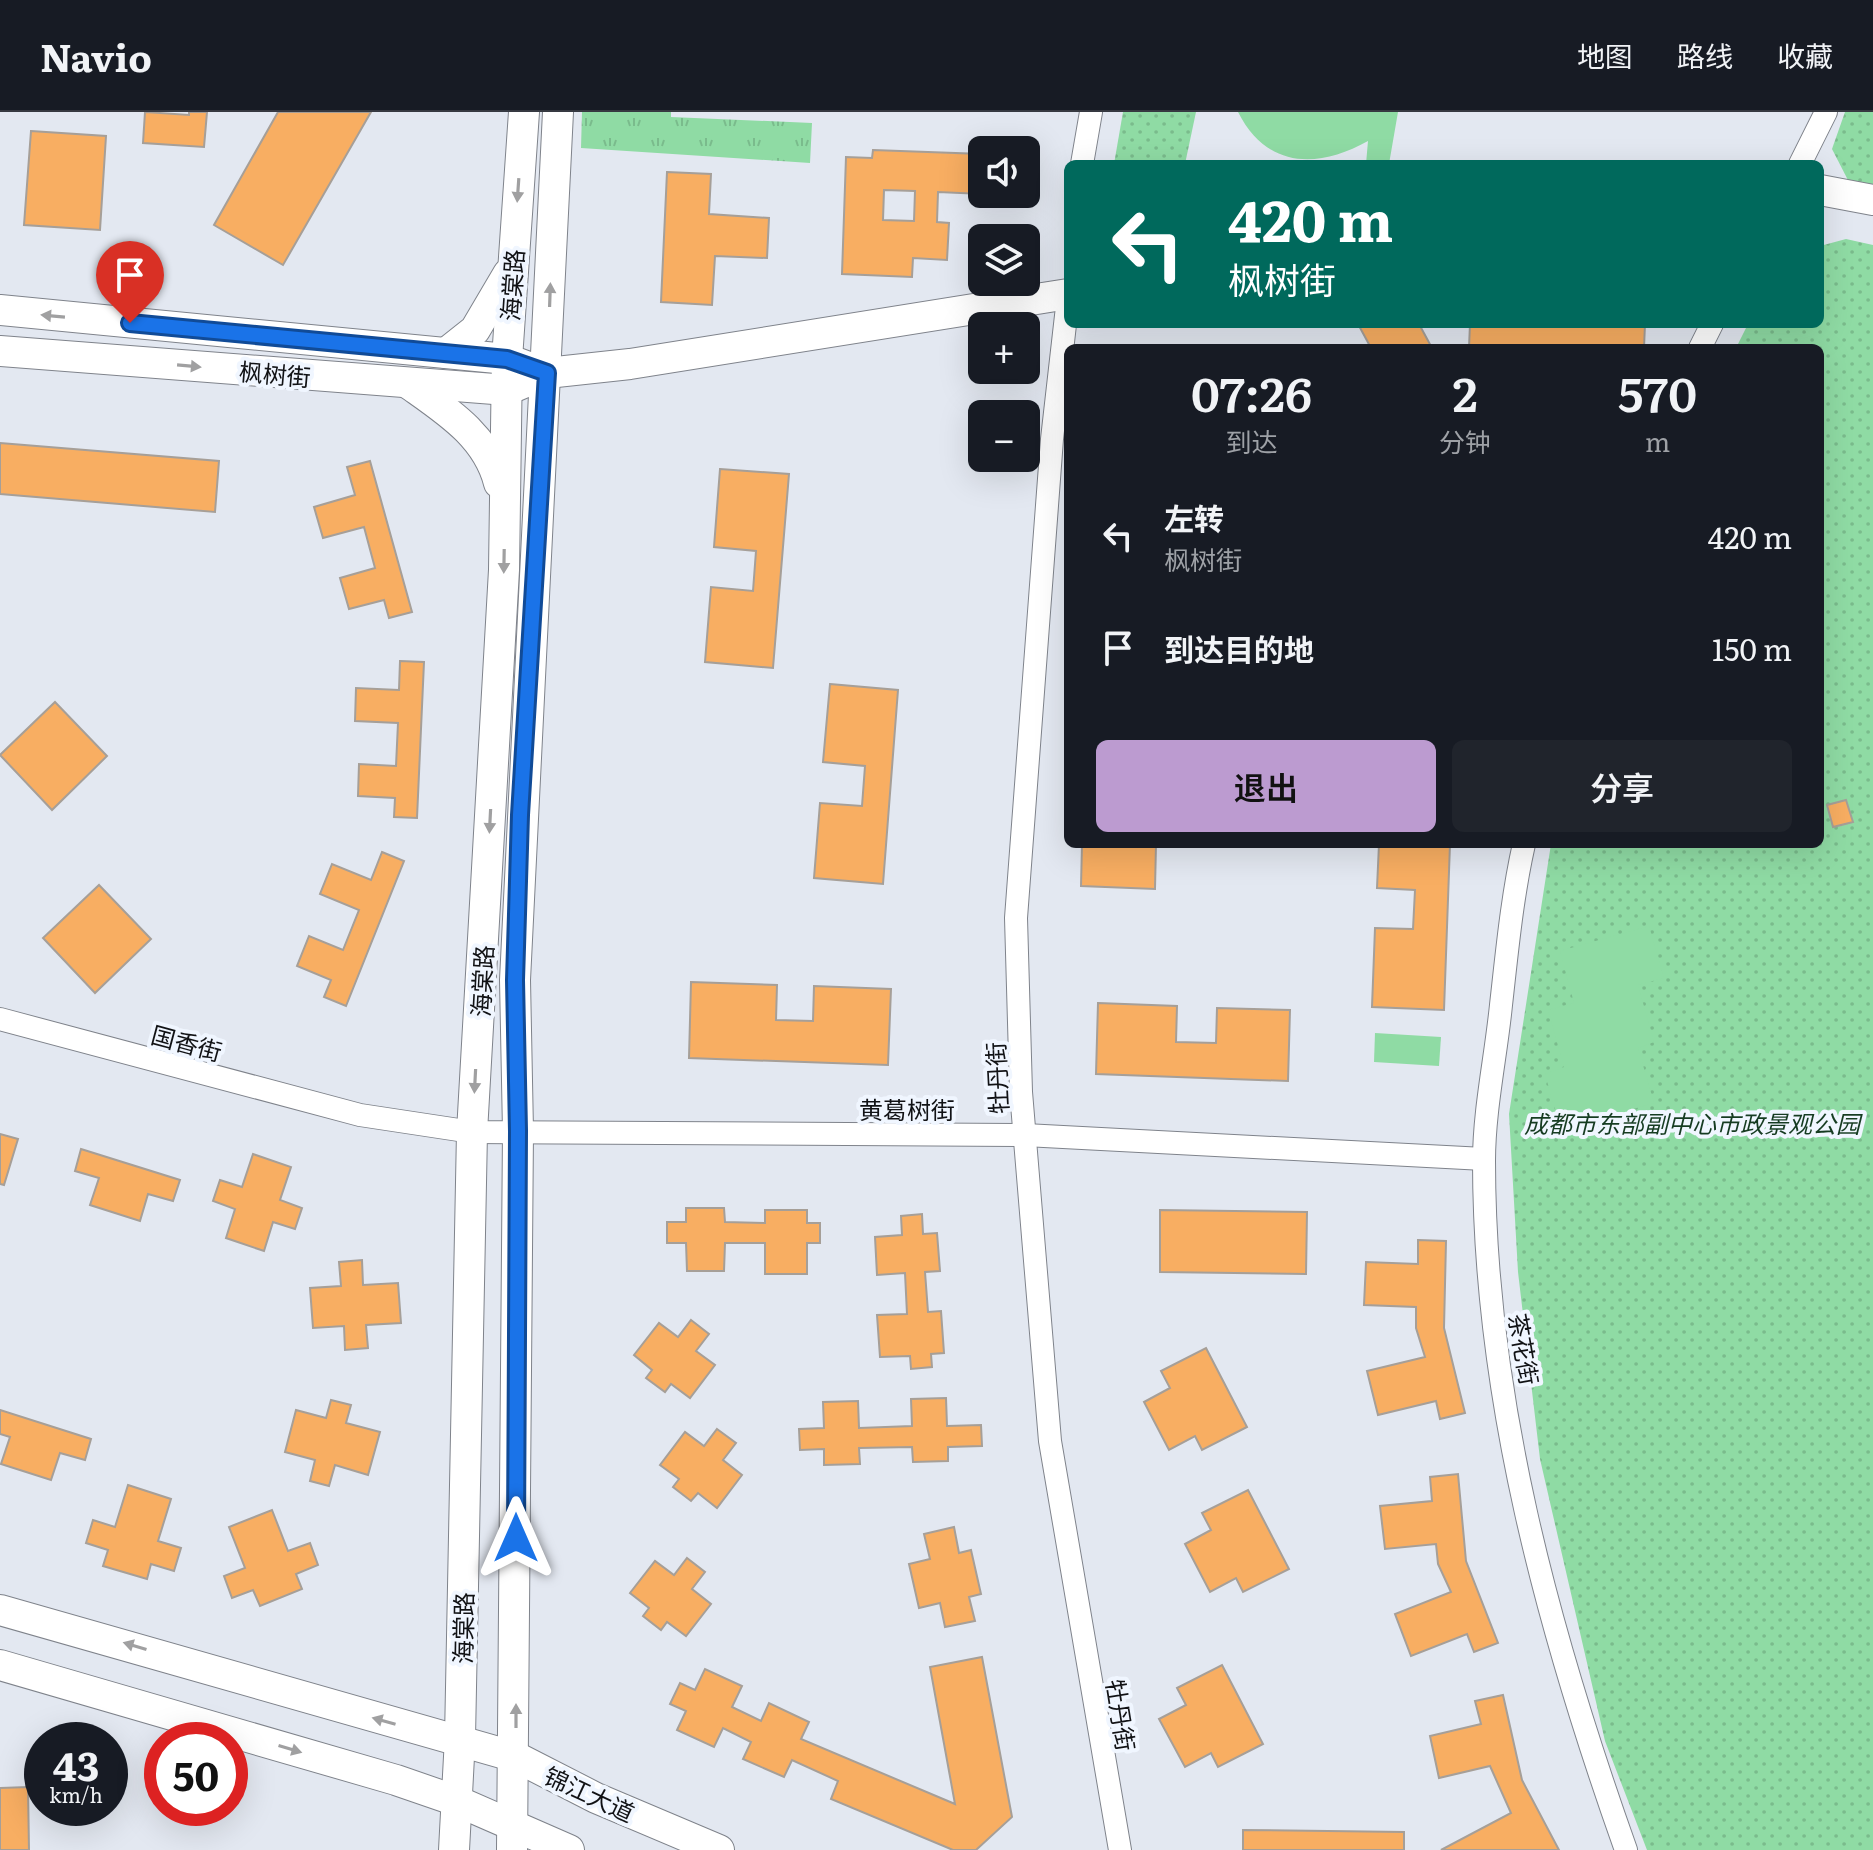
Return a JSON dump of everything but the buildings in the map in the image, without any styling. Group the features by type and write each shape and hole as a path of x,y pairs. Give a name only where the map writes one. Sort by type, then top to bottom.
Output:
{"main road":[{"name":"海棠路","path":"454,1850 460,1738 472,1132 505,513 507,359 524,112"},
{"name":"海棠路","path":"512,1838 516,1757 518,1131 515,980 520,815 547,373 558,112"},
{"path":"1824,191 1873,200"},
{"path":"446,353 475,330 513,266"},
{"name":"枫树街","path":"0,351 507,390 547,373 630,364 1064,297"},
{"name":"枫树街","path":"0,310 507,359 547,373"},
{"path":"409,384 482,444 492,461 505,513"},
{"name":"锦江大道","path":"0,1610 106,1637 424,1733 460,1738 516,1757 596,1798 719,1850"},
{"path":"0,1665 91,1689 457,1801 512,1838 569,1850"}],"street":[{"path":"1083,160 1091,112"},
{"path":"1802,160 1826,112"},
{"name":"牡丹街","path":"1065,328 1051,454 1016,918 1025,1135 1050,1441 1120,1850"},
{"name":"茶花街","path":"1523,848 1508,945 1484,1159 1491,1308 1536,1563 1581,1722 1626,1850"},
{"name":"国香街","path":"0,1019 360,1115 472,1132"},
{"name":"黄葛树街","path":"472,1132 1025,1135 1484,1159"}],"green space":[{"path":"582,112 671,112 671,117 812,123 810,163 581,148"},
{"path":"1123,112 1196,112 1186,160 1115,160"},
{"path":"1238,112 1398,112 1390,160 1366,160 1368,141 1331,156 1295,158 1279,154 1264,145"},
{"path":"1845,112 1873,112 1873,191 1851,186 1832,149"},
{"name":"成都市东部副中心市政景观公园","path":"1846,239 1873,245 1873,1850 1647,1850 1605,1741 1540,1459 1518,1272 1509,1114 1550,848 1824,848 1824,344 1738,344 1746,328 1824,328 1824,245"},
{"path":"1649,926 1664,978 1638,985 1654,1042 1638,1048 1654,1103 1561,1130 1545,1074 1564,1067 1548,1010 1574,1003 1560,951"},
{"path":"1375,1033 1441,1037 1439,1066 1374,1062"}],"route":[{"path":"130,323 507,359 547,373 520,815 515,980 518,1131 516,1538"}]}
